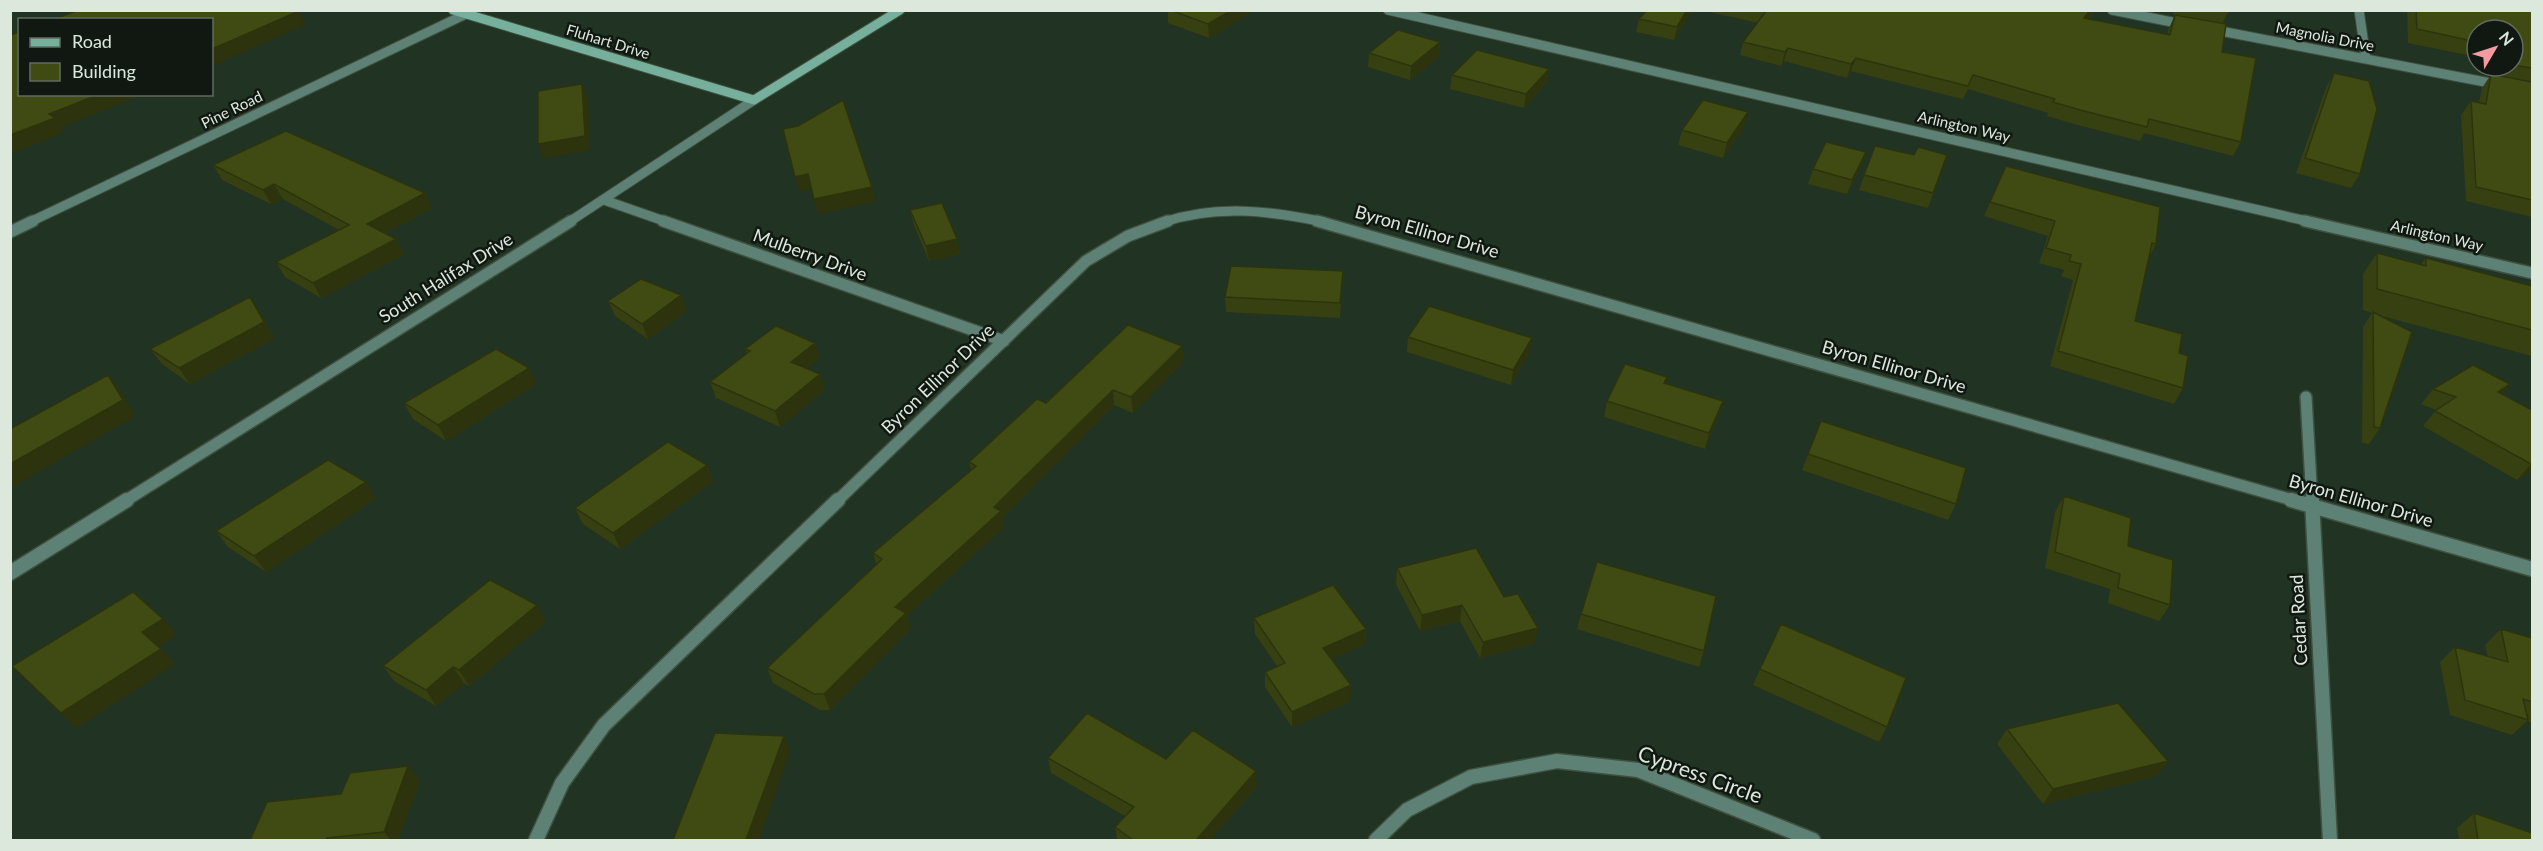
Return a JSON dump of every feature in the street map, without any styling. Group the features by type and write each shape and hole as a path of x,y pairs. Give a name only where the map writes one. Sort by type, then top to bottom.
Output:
{"street":[{"name":"Fluhart Drive","path":"453,10 754,100"},
{"name":"South Halifax Drive","path":"10,573 604,200 754,100 900,10"},
{"name":"Arlington Way","path":"1388,10 2532,273"},
{"path":"2112,10 2193,26"},
{"path":"2359,10 2366,58"},
{"name":"Pine Road","path":"10,232 466,15"},
{"name":"Magnolia Drive","path":"2204,28 2532,90"},
{"name":"Mulberry Drive","path":"604,200 1004,341"},
{"name":"Byron Ellinor Drive","path":"536,840 562,783 604,725 1086,261 1112,243 1179,216 1221,210 1268,212 1333,224 2532,569"},
{"name":"Cedar Road","path":"2306,397 2330,840"},
{"name":"Cypress Circle","path":"1376,840 1407,810 1472,777 1557,761 1638,770 1813,840"}],"building":[{"path":"78,10 299,10 213,49 213,18 58,18"},
{"path":"1170,10 1232,10 1208,24"},
{"path":"1647,10 1687,10 1677,27 1639,19"},
{"path":"1765,10 2090,10 2084,18 2170,35 2175,15 2226,24 2222,52 2256,58 2241,142 2149,119 2147,127 2053,102 2055,99 1973,75 1968,86 1856,58 1851,64 1788,48 1785,52 1743,42"},
{"path":"2416,10 2532,10 2532,68 2525,67 2525,18 2465,18 2465,39 2417,29"},
{"path":"1398,30 1440,42 1411,66 1369,53"},
{"path":"18,33 18,96 95,96 49,114 55,118 10,135 10,35"},
{"path":"1477,50 1549,69 1526,94 1452,75"},
{"path":"2334,73 2369,81 2377,109 2360,174 2305,158"},
{"path":"2490,78 2512,78 2532,82 2532,200 2476,187 2471,101 2486,104"},
{"path":"582,84 585,136 538,144 538,91"},
{"path":"843,100 872,187 814,199 808,174 795,177 783,129 798,126"},
{"path":"1703,100 1748,112 1727,143 1682,130"},
{"path":"286,131 425,193 367,224 396,239 313,283 276,262 349,225 274,184 263,190 213,165"},
{"path":"1826,142 1866,152 1852,180 1813,169"},
{"path":"1875,146 1914,155 1918,147 1947,155 1933,193 1864,175"},
{"path":"2006,166 2160,207 2156,244 2152,243 2135,321 2182,334 2179,353 2188,356 2183,388 2058,351 2081,264 2069,261 2071,255 2046,248 2055,221 1990,202"},
{"path":"942,203 957,239 926,246 910,210"},
{"path":"2377,253 2426,266 2426,258 2532,286 2532,330 2377,289"},
{"path":"1231,266 1343,271 1340,303 1225,297"},
{"path":"641,279 681,295 642,324 608,301"},
{"path":"250,297 264,322 179,368 150,349"},
{"path":"1429,306 1532,338 1513,370 1408,337"},
{"path":"2373,312 2412,332 2380,428 2374,427"},
{"path":"1128,325 1182,346 1131,397 1113,390 994,507 1001,511 895,607 906,613 824,694 814,694 767,668 882,559 873,553 976,466 969,462 1037,399 1046,403"},
{"path":"776,326 815,343 791,362 820,374 775,411 710,382 750,351 745,349"},
{"path":"496,349 529,368 438,425 404,403"},
{"path":"1625,364 1667,377 1664,383 1723,401 1709,433 1607,401"},
{"path":"2473,365 2510,384 2498,392 2532,410 2531,464 2435,411 2456,397 2433,389"},
{"path":"108,375 123,400 10,464 10,429"},
{"path":"1821,421 1966,468 1956,504 1808,454"},
{"path":"668,442 707,465 613,533 575,508"},
{"path":"328,460 366,482 254,556 216,531"},
{"path":"2064,496 2131,518 2128,546 2173,560 2170,605 2118,588 2120,574 2055,552"},
{"path":"1476,548 1504,597 1518,594 1538,628 1483,642 1462,605 1422,615 1397,568"},
{"path":"1597,562 1716,596 1704,651 1581,614"},
{"path":"490,580 537,605 459,670 453,667 426,690 383,666"},
{"path":"1333,585 1366,629 1323,648 1351,685 1292,712 1265,672 1285,663 1254,618"},
{"path":"133,592 163,619 142,632 161,649 61,713 12,666"},
{"path":"1781,624 1906,678 1887,727 1760,669"},
{"path":"2501,629 2532,638 2532,702 2523,699 2528,720 2465,700 2455,647 2508,662"},
{"path":"2118,703 2168,761 2053,789 2007,729"},
{"path":"1087,713 1166,759 1193,730 1256,771 1196,840 1133,840 1115,827 1134,807 1048,758"},
{"path":"715,733 784,736 746,840 673,840"},
{"path":"408,766 384,832 327,838 326,840 250,840 267,802 341,794 350,773"},
{"path":"2474,813 2532,833 2532,840 2478,840"}]}
